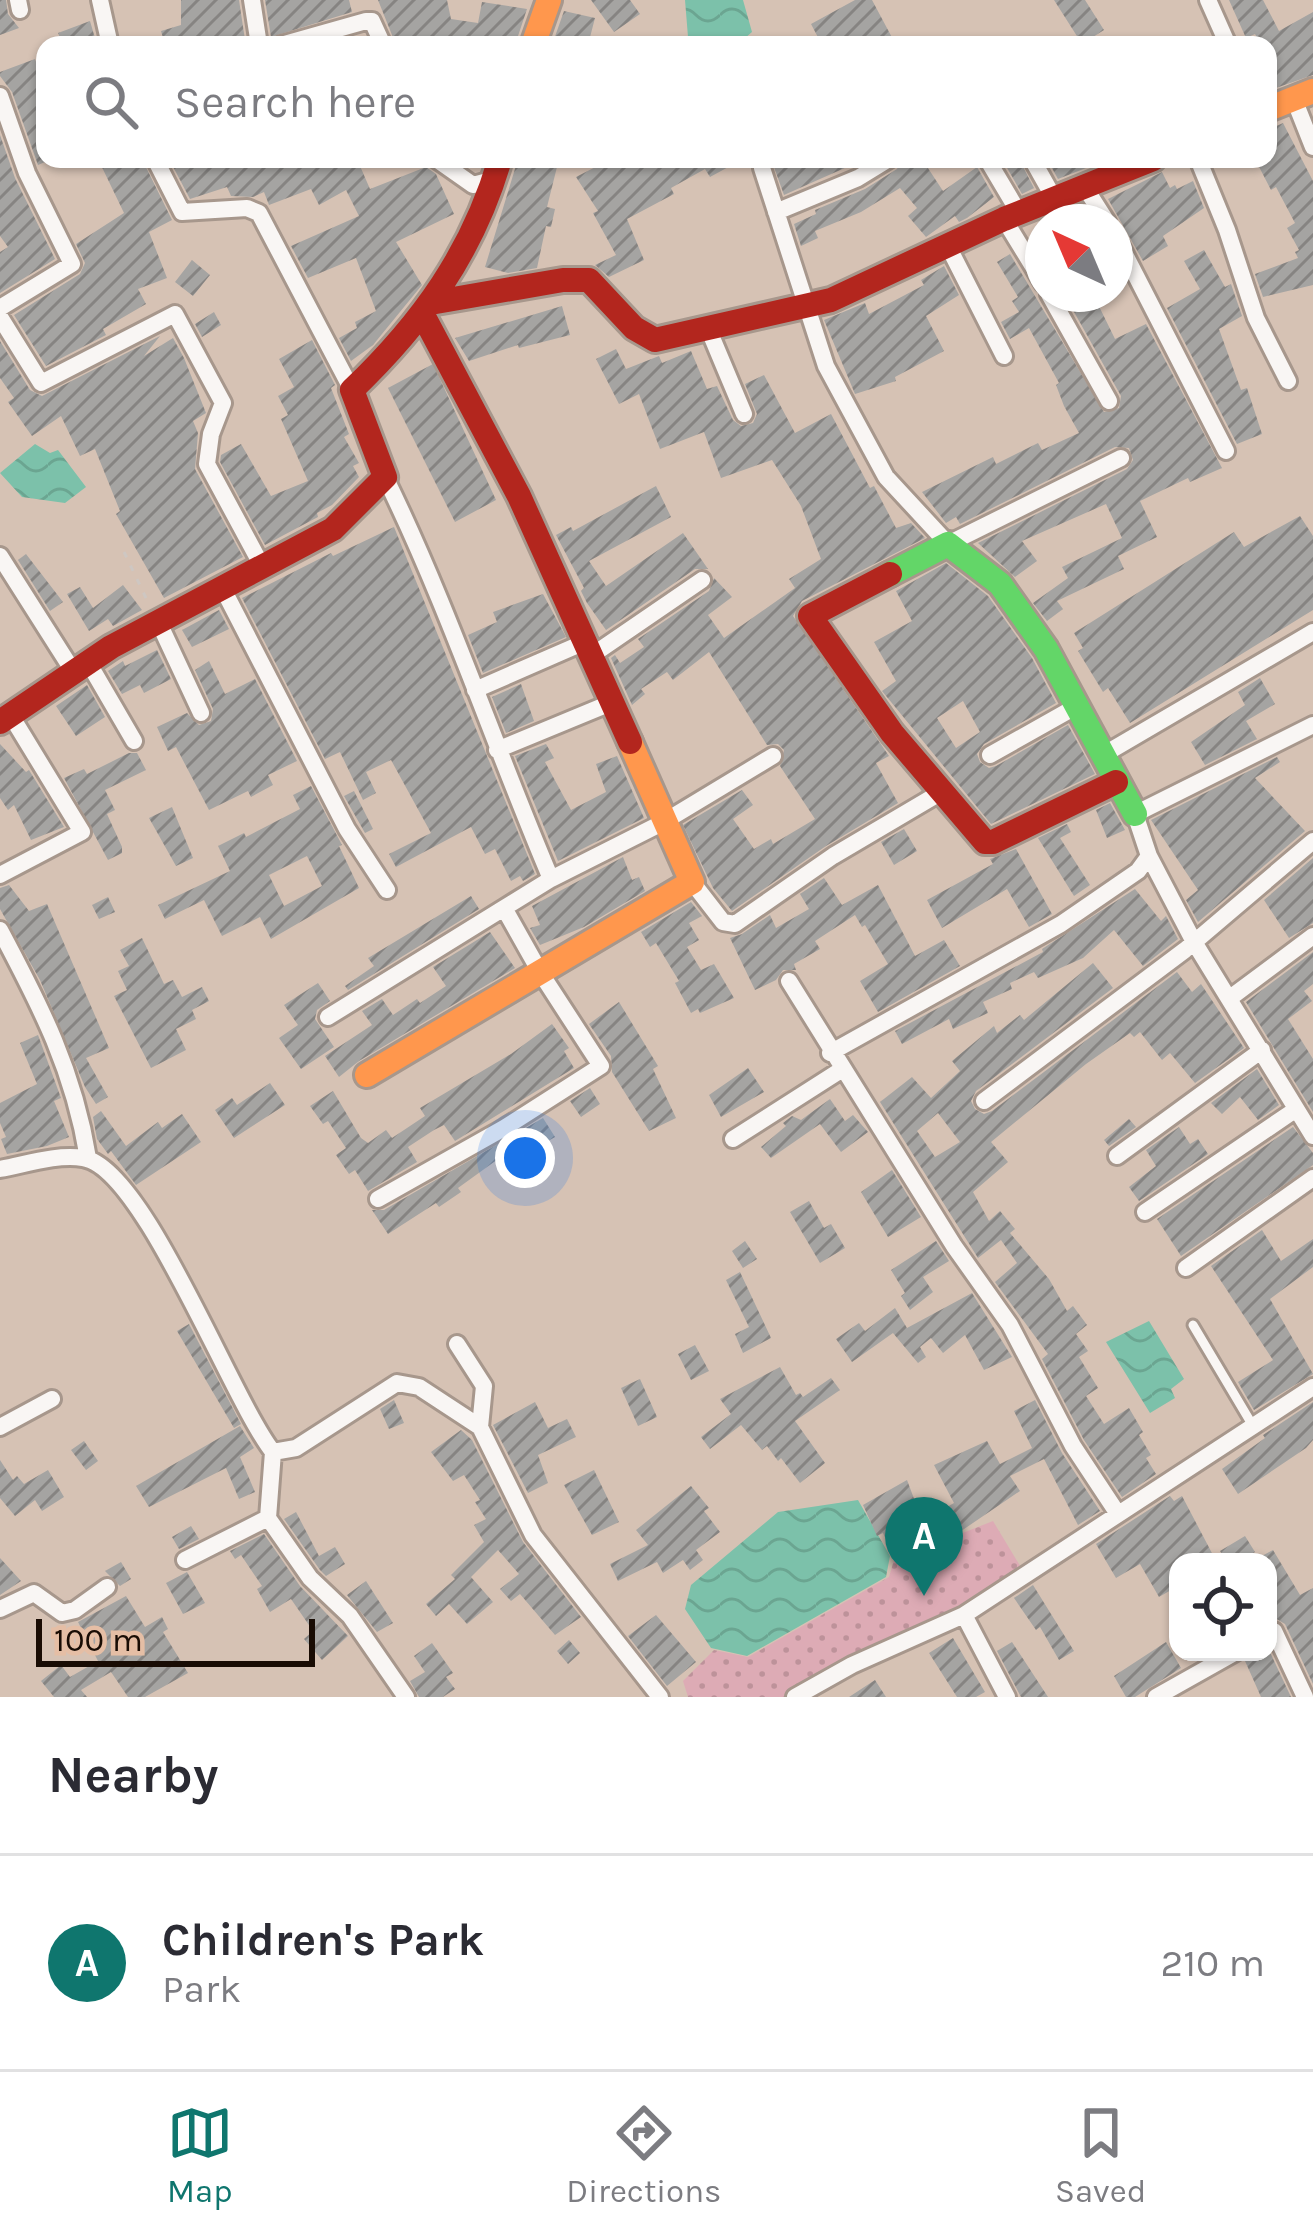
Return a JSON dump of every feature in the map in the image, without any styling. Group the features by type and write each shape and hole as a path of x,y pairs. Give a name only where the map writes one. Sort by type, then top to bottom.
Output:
{"street":[{"path":"100,0 108,36"},
{"path":"252,0 258,36"},
{"path":"536,36 549,0"},
{"path":"1208,0 1224,36"},
{"path":"314,36 372,21 379,36"},
{"path":"1304,95 1313,147"},
{"path":"0,96 27,173 72,264 0,313 41,383 175,314 224,403 211,434 207,464 262,566"},
{"path":"160,168 182,212 247,208 259,214 352,390 433,576 551,879"},
{"path":"449,168 473,184 498,169"},
{"path":"762,168 826,366 865,444 886,477 948,544 1000,584 1046,649 1135,814 1149,856 1194,942 1313,1136"},
{"path":"776,212 874,168"},
{"path":"991,168 1025,245"},
{"path":"1037,168 1055,200"},
{"path":"430,310 563,280 589,280 634,328 655,340 772,310 805,307 899,271 1011,216 1132,168"},
{"path":"1202,168 1256,318 1288,381"},
{"path":"352,390 430,310 460,263 498,169"},
{"path":"1085,188 1095,204"},
{"path":"948,246 1004,356"},
{"path":"1133,270 1226,451"},
{"path":"430,310 613,702 662,823 692,882 723,922 735,924 819,865 938,794"},
{"path":"1059,312 1109,401"},
{"path":"708,328 744,414"},
{"path":"1116,782 988,843 938,794 877,717 809,616 1121,458"},
{"path":"0,875 82,832 5,718 80,666 221,585 333,529 386,477"},
{"path":"0,556 134,741"},
{"path":"475,690 588,649 702,580"},
{"path":"221,585 347,829 387,890"},
{"path":"159,623 201,713"},
{"path":"1103,755 1313,632"},
{"path":"497,750 613,702"},
{"path":"990,754 1077,706"},
{"path":"1135,814 1313,725"},
{"path":"328,1017 551,879 662,823 773,756"},
{"path":"985,1101 1194,942 1313,841"},
{"path":"830,1053 1061,925 1138,871 1149,856"},
{"path":"368,1075 692,882"},
{"path":"378,1199 601,1066 504,908"},
{"path":"0,930 52,1028 72,1083 88,1158"},
{"path":"1230,998 1313,936"},
{"path":"789,981 953,1246 1010,1325 1073,1446 1118,1514"},
{"path":"1117,1156 1262,1050"},
{"path":"733,1139 841,1070"},
{"path":"1145,1212 1295,1110"},
{"path":"0,1169 44,1159 88,1158 119,1182 175,1270 254,1428 273,1452 268,1518 310,1577 350,1616 406,1697"},
{"path":"1186,1268 1313,1178"},
{"path":"457,1344 484,1386 480,1426 533,1535 659,1697"},
{"path":"273,1452 296,1448 397,1383 419,1388 480,1426"},
{"path":"794,1697 852,1665 964,1616 1313,1388"},
{"path":"0,1427 52,1399"},
{"path":"185,1560 268,1518"},
{"path":"0,1609 34,1593 62,1613 76,1610 107,1588"},
{"path":"964,1616 1007,1697"},
{"path":"1277,1637 1305,1697"},
{"path":"1156,1697 1221,1661"}],"lane":[{"path":"1193,1325 1253,1426"}],"path":[{"path":"124,552 159,623"}],"shaded area":[{"path":"993,1521 1022,1569 1018,1578 789,1697 688,1697 683,1681 714,1650 748,1657 889,1577 894,1560"}],"water":[{"path":"685,0 743,0 752,32 747,36 688,36"},
{"path":"35,444 50,453 58,450 86,487 65,503 22,497 0,473"},
{"path":"1149,1321 1184,1379 1171,1389 1175,1398 1150,1413 1106,1342"},
{"path":"858,1500 890,1556 886,1577 747,1656 711,1648 685,1609 691,1585 778,1512"}],"building":[{"path":"0,0 6,0 8,14 19,28 0,35"},
{"path":"181,0 239,0 244,36 162,36 161,31 181,25"},
{"path":"265,0 349,0 352,12 271,36"},
{"path":"378,0 447,0 451,19 478,23 482,2 527,9 518,36 392,36"},
{"path":"591,0 630,0 640,14 614,32"},
{"path":"855,0 872,0 891,36 817,36 811,24"},
{"path":"1054,0 1085,0 1104,30 1095,36 1077,36"},
{"path":"1229,0 1263,0 1279,31 1313,12 1313,75 1277,88 1277,36 1245,36"},
{"path":"564,11 595,18 590,36 555,36"},
{"path":"90,21 94,36 59,36"},
{"path":"35,59 36,159 12,92 0,72"},
{"path":"1283,123 1313,181 1313,285 1263,297 1255,274 1298,258 1295,252 1299,250 1287,228 1295,223 1260,168 1277,168 1277,126"},
{"path":"0,135 15,178 55,259 0,293 0,252 8,247 0,236"},
{"path":"102,168 146,168 172,220 149,232 167,278 138,289 146,304 103,329 106,335 46,366 14,315 80,274 85,263 76,244 124,213"},
{"path":"174,168 361,168 370,189 427,168 436,174 454,214 396,242 422,285 373,345 351,361 339,338 376,311 356,258 308,278 291,246 359,216 346,190 319,205 311,189 269,205 264,192 253,197 231,196 227,187 190,199"},
{"path":"515,168 557,168 547,207 555,209 551,227 546,226 537,268 508,273 485,267"},
{"path":"594,168 726,168 710,177 705,169 671,188 674,194 627,219 644,260 609,277 595,265 616,255 593,213 598,211 576,177"},
{"path":"774,168 845,168 784,195"},
{"path":"928,168 943,191 978,168 994,197 967,218 959,222 955,216 926,237 908,216 917,208 900,188 861,212 815,231 818,238 801,246 794,224 897,169"},
{"path":"1007,168 1024,168 1034,188 1022,194"},
{"path":"1052,168 1086,168 1058,179"},
{"path":"1162,172 1170,188 1193,181 1204,208 1163,236 1168,246 1143,261 1133,243 1133,204 1111,204 1108,199"},
{"path":"1204,250 1225,287 1231,284 1242,316 1219,329 1262,434 1237,444 1167,308 1200,289 1184,261"},
{"path":"1010,254 1025,279 1025,312 1045,312 1104,412 1119,408 1121,396 1074,312 1102,312 1115,339 1146,324 1222,468 1140,501 1157,537 1118,556 1124,569 1057,601 1063,609 1047,621 1033,603 1068,578 1062,567 1122,538 1106,504 1022,541 1037,561 1015,577 978,543 1127,469 1133,460 1129,448 1115,447 960,524 956,517 946,523 922,492 993,457 996,464 1038,443 1042,450 1079,433 1029,328 1010,339 1001,322 1019,312 1012,301 1018,297 997,262"},
{"path":"192,260 210,275 193,296 175,282"},
{"path":"944,266 959,295 926,316 944,351 895,377 896,381 855,394 824,320 865,303 869,314 924,285 921,280"},
{"path":"562,306 570,335 469,361 455,338"},
{"path":"214,312 221,325 202,337 195,324"},
{"path":"160,336 144,356 173,338 184,358 206,413 193,421 198,433 195,469 243,557 164,598 116,514 120,511 95,449 80,456 61,416 32,436 8,402 14,398 0,378 0,341 30,390 42,396"},
{"path":"312,340 335,385 331,388 349,434 344,437 359,463 353,466 359,477 318,517 265,545 220,462 221,455 241,444 271,496 308,481 281,419 288,415 278,396 294,387 279,359"},
{"path":"616,349 626,369 659,356 662,363 691,351 707,389 717,386 733,420 741,426 753,423 757,414 745,384 764,375 795,433 831,414 896,528 911,523 925,538 802,601 793,616 889,756 876,763 898,803 732,911 713,888 683,825 742,790 753,805 733,819 754,849 771,839 773,844 815,819 780,766 784,750 778,744 767,745 709,652 673,680 667,672 641,689 645,694 632,705 611,658 615,655 620,663 644,647 638,639 709,591 714,578 732,597 708,615 724,638 795,588 789,579 821,559 801,506 772,460 721,478 704,432 660,449 639,394 619,404 596,359"},
{"path":"433,364 496,500 455,522 388,388"},
{"path":"656,486 671,517 589,561 606,586 683,533 708,569 695,569 606,630 587,603 556,535 571,527 573,531"},
{"path":"1300,516 1313,536 1313,610 1130,723 1108,688 1103,692 1078,651 1083,648 1074,633 1234,532 1244,547"},
{"path":"394,527 535,874 523,881 520,876 511,881 495,849 485,854 471,827 396,867 389,854 431,833 391,760 366,772 376,793 363,800 340,752 325,759 242,598"},
{"path":"26,554 63,602 50,611 18,560"},
{"path":"946,563 988,596 1032,658 1056,703 984,744 977,754 980,762 989,768 996,766 1068,725 1095,774 991,824 882,691 896,681 874,642 912,621 896,591","holes":["963,701 980,732 956,748 937,718"]},
{"path":"123,585 142,610 113,626 108,619 89,631 67,594 80,587 93,608"},
{"path":"543,594 566,637 483,673 468,635 497,622 493,612"},
{"path":"219,610 229,629 192,647 182,630"},
{"path":"157,650 171,679 144,693 140,685 122,694 108,671"},
{"path":"209,661 225,694 255,679 297,761 268,775 273,785 209,810 176,747 168,751 157,727 187,713 199,725 211,721 213,709 195,670"},
{"path":"1260,678 1275,704 1246,721 1257,739 1205,765 1191,742 1245,705 1238,692"},
{"path":"521,684 534,721 506,733 492,697"},
{"path":"87,685 105,717 76,736 56,706"},
{"path":"0,744 29,770 64,827 31,840 14,805 8,810 0,798"},
{"path":"546,744 554,758 545,762 571,810 606,792 596,764 617,756 644,818 558,861 515,756"},
{"path":"137,753 146,770 105,790 115,810 107,814 122,847 122,853 108,860 64,778 84,769 87,774"},
{"path":"1277,757 1280,762 1255,778 1305,831 1198,922 1186,900 1198,890 1151,820"},
{"path":"311,786 359,888 271,939 260,917 222,936 204,900 165,919 158,905 230,871 218,846 300,809 293,795","holes":["307,856 322,886 284,906 269,875"]},
{"path":"354,791 373,829 365,833 344,796"},
{"path":"1110,803 1125,830 1107,838 1096,810"},
{"path":"172,807 193,858 176,866 149,818"},
{"path":"1067,824 1071,832 1060,838 1090,885 1074,896 1038,838"},
{"path":"904,829 917,851 894,865 881,842"},
{"path":"1016,849 1052,914 1029,927 1007,889 942,928 927,900 993,864 990,859"},
{"path":"623,857 632,880 639,877 645,891 584,927 540,945 530,928 540,925 532,906"},
{"path":"1313,858 1313,923 1289,938 1264,900"},
{"path":"824,878 842,905 878,885 915,956 944,940 960,966 878,1012 860,981 888,964 855,915 815,941 820,949 794,964 796,970 783,970 776,980 755,990 730,938 770,915 776,928 809,909 800,894"},
{"path":"9,885 29,911 47,904 109,1048 86,1058 108,1097 96,1104 40,980 0,909 0,888"},
{"path":"1135,889 1161,921 1166,916 1178,939 1143,966 1114,930 1083,958 1038,978 1034,972 1010,983 1012,989 983,1002 988,1013 953,1029 949,1019 902,1044 895,1031 1043,952"},
{"path":"471,896 479,909 348,990 345,986 374,966 368,958"},
{"path":"108,897 115,912 99,919 92,905"},
{"path":"691,902 702,916 689,923 699,940 687,947 701,970 714,964 734,998 700,1013 698,1009 691,1013 656,943 650,947 641,932"},
{"path":"490,932 515,968 339,1077 325,1056 372,1025 362,1011 382,999 393,1015 417,999 420,1003 446,986 433,967"},
{"path":"142,938 164,984 173,980 182,997 202,987 209,1001 192,1010 196,1019 176,1029 186,1050 151,1068 114,996 127,990 118,971 129,966 120,950"},
{"path":"1313,952 1313,984 1304,991 1312,1001 1288,1019 1313,1059 1313,1112 1246,1002"},
{"path":"1093,963 1113,988 976,1091 971,1101 984,1114 1177,972 1192,992 1201,984 1244,1048 1195,1083 1170,1053 1162,1060 1140,1032 1134,1037 1130,1033 991,1142 1008,1162 973,1192 989,1221 1000,1211 1015,1229 1010,1233 1049,1279 1067,1311 1073,1306 1087,1325 1076,1334 1088,1351 1079,1357 1098,1388 1086,1396 1104,1424 1129,1408 1143,1432 1139,1435 1151,1455 1146,1458 1156,1474 1122,1497 1084,1440 1042,1359 1048,1354 995,1282 1017,1263 1001,1240 978,1258 880,1102 912,1077 931,1098 960,1071 952,1061 994,1026 997,1033 1020,1015 1024,1020","holes":["938,1113 960,1142 935,1157 917,1131"]},
{"path":"318,983 330,1001 317,1010 315,1019 334,1047 301,1069 279,1038 298,1025 284,1005"},
{"path":"619,1002 658,1066 653,1069 676,1118 649,1131 589,1024"},
{"path":"552,1024 569,1048 564,1051 574,1068 455,1141 444,1125 434,1130 408,1147 417,1162 368,1191 355,1170 349,1174 336,1155 346,1148 328,1121 323,1124 310,1106 333,1091 361,1138 368,1143 386,1130 392,1138 425,1116 420,1108"},
{"path":"38,1035 61,1098 54,1101 69,1137 7,1154 1,1139 6,1137 0,1103 37,1084 20,1043"},
{"path":"748,1068 764,1092 721,1117 709,1095"},
{"path":"1257,1069 1279,1105 1258,1120 1240,1097 1222,1114 1211,1103"},
{"path":"270,1083 285,1105 234,1138 215,1110 232,1098 237,1105"},
{"path":"590,1088 600,1104 581,1117 570,1101"},
{"path":"830,1099 845,1121 853,1115 868,1132 841,1152 820,1124 771,1158 761,1147 792,1116 801,1120"},
{"path":"101,1111 126,1146 158,1122 162,1128 182,1114 201,1142 136,1185 97,1139 93,1117"},
{"path":"543,1118 555,1137 511,1163 505,1154 439,1207 436,1203 388,1234 372,1210 384,1210"},
{"path":"1129,1119 1136,1127 1109,1146 1104,1140"},
{"path":"1179,1127 1190,1144 1198,1139 1208,1154 1139,1201 1129,1187 1156,1166 1146,1150"},
{"path":"1293,1127 1313,1153 1313,1165 1181,1256 1157,1219"},
{"path":"892,1170 921,1217 888,1237 861,1192"},
{"path":"809,1201 824,1228 831,1224 845,1248 820,1263 790,1212"},
{"path":"1262,1230 1281,1261 1313,1239 1313,1267 1270,1299 1313,1374 1254,1410 1238,1382 1273,1360 1211,1266"},
{"path":"745,1241 757,1259 743,1268 732,1251"},
{"path":"936,1241 949,1261 923,1277 933,1292 910,1310 891,1270"},
{"path":"740,1272 771,1338 743,1353 735,1334 749,1327 726,1280"},
{"path":"972,1293 1012,1357 984,1370 965,1335 943,1353 931,1338 920,1347 926,1357 918,1363 893,1333 852,1362 836,1339 859,1323 865,1331 895,1308 907,1328"},
{"path":"189,1324 241,1424 234,1428 177,1331"},
{"path":"695,1345 709,1371 691,1380 678,1354"},
{"path":"780,1367 796,1395 803,1397 831,1378 840,1390 795,1421 825,1463 800,1483 781,1458 778,1461 767,1446 762,1450 741,1425 710,1449 701,1437 731,1414 720,1399"},
{"path":"640,1379 657,1417 638,1426 621,1388"},
{"path":"394,1400 404,1423 389,1429 380,1409"},
{"path":"1035,1400 1100,1511 1078,1525 1044,1459 1010,1476 1020,1491 945,1542 931,1516 954,1503 934,1465 987,1441 1000,1464 1032,1448 1014,1411"},
{"path":"535,1402 548,1428 567,1419 576,1437 538,1455 548,1483 528,1493 493,1425"},
{"path":"1313,1402 1313,1440 1238,1494 1222,1469"},
{"path":"240,1426 254,1448 240,1457 255,1492 239,1499 226,1468 149,1507 136,1486"},
{"path":"461,1430 472,1440 523,1542 581,1617 555,1635 520,1594 511,1601 500,1589 519,1574 498,1550 471,1577 493,1602 467,1624 449,1604 436,1616 426,1604 455,1579 451,1575 484,1542 474,1525 486,1519 475,1502 480,1500 464,1475 453,1481 431,1452"},
{"path":"84,1441 98,1461 86,1470 71,1450"},
{"path":"0,1460 13,1480 17,1476 24,1484 48,1470 64,1497 42,1511 35,1500 15,1516 0,1498"},
{"path":"594,1470 619,1522 592,1535 564,1485"},
{"path":"907,1480 919,1512 901,1519 912,1546 893,1555 883,1533 877,1536 863,1505"},
{"path":"691,1486 720,1532 696,1550 703,1560 690,1570 683,1560 663,1573 657,1562 618,1581 610,1564 648,1545 636,1530"},
{"path":"1170,1496 1174,1501 1182,1496 1212,1553 1169,1553 1169,1591 1159,1597 1140,1564 1116,1578 1096,1544"},
{"path":"296,1512 319,1556 335,1547 345,1564 326,1576 320,1570 284,1519"},
{"path":"191,1526 199,1539 179,1549 172,1537"},
{"path":"264,1534 300,1586 348,1636 322,1660 304,1639 313,1631 291,1599 270,1612 257,1589 262,1586 241,1555 235,1559 230,1551"},
{"path":"1245,1536 1255,1552 1221,1553"},
{"path":"1277,1557 1300,1595 1313,1588 1313,1684 1285,1624 1277,1619"},
{"path":"0,1558 21,1581 0,1595"},
{"path":"121,1562 131,1579 120,1586 105,1571"},
{"path":"187,1572 205,1603 183,1614 166,1583"},
{"path":"366,1581 393,1623 377,1632 347,1595"},
{"path":"1033,1585 1074,1651 1059,1660 1040,1627 1036,1630 1014,1598"},
{"path":"126,1596 145,1627 162,1617 168,1629 163,1632 188,1673 145,1697 128,1697 111,1672 81,1690 87,1697 54,1697 41,1681 61,1665 70,1677 98,1661 78,1622"},
{"path":"656,1615 696,1662 667,1686 628,1636"},
{"path":"953,1638 985,1692 976,1697 957,1697 929,1653"},
{"path":"569,1640 580,1653 568,1664 557,1651"},
{"path":"1012,1642 1048,1697 1021,1697 997,1651"},
{"path":"1166,1642 1169,1661 1177,1661 1181,1668 1135,1697 1126,1697 1114,1676"},
{"path":"432,1643 453,1673 446,1677 455,1689 443,1697 419,1697 410,1681 425,1672 414,1656"},
{"path":"1245,1661 1274,1661 1291,1697 1261,1697"},
{"path":"875,1680 886,1697 849,1697"}],"traffic: fast":[{"path":"890,574 948,544 1000,584 1046,649 1135,814"}],"traffic: slow":[{"path":"536,36 549,0"},
{"path":"1277,105 1313,91"},
{"path":"367,1075 692,882 630,742"}],"traffic: jam":[{"path":"0,722 111,647 333,529 385,477 352,390 401,339 442,284 475,225 497,168"},
{"path":"436,302 563,280 589,280 634,328 655,340 831,300 1004,219 1131,168"},
{"path":"424,317 519,496 630,742"},
{"path":"890,574 810,616 892,733 985,842 1116,782"}],"place":[{"name":"Children's Park","path":"924,1596"}]}
